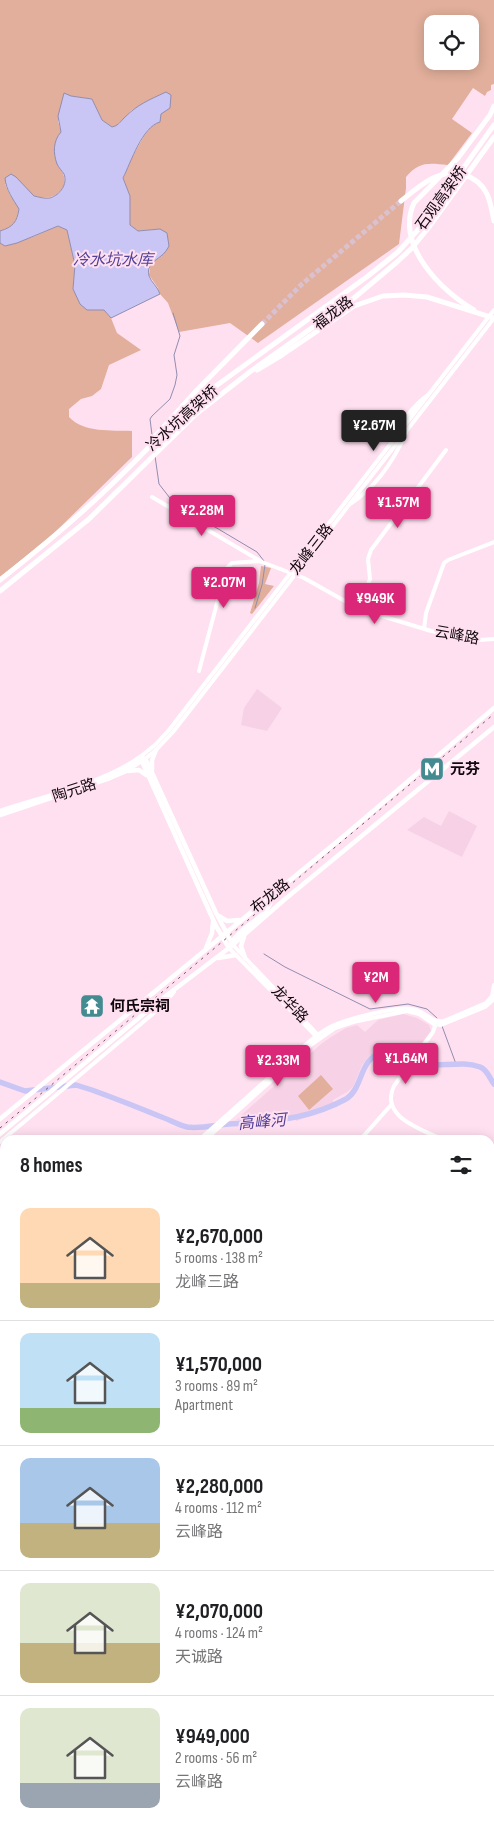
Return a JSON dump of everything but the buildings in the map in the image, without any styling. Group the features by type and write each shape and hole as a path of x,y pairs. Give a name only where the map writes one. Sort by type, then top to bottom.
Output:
{"highway":[{"path":"482,314 454,297 422,261 413,242 410,220 414,203 458,158 494,106"},
{"name":"石观高架桥","path":"383,265 418,230 494,125"},
{"name":"石观高架桥","path":"387,270 412,248 429,227 494,137"},
{"path":"401,201 432,178 461,173 473,178 483,188 489,201 494,221"},
{"name":"福龙路","path":"276,342 383,265"},
{"name":"福龙路","path":"277,353 354,298 387,270"},
{"path":"241,378 282,356 354,306 372,299 394,295 420,296 494,318"},
{"path":"113,483 182,405 262,324"},
{"name":"冷水坑高架桥","path":"0,580 34,554 94,502 190,406 276,342"},
{"name":"冷水坑高架桥","path":"0,591 102,506 196,414 241,378 277,353"}],"main road":[{"name":"龙峰三路","path":"142,759 156,750 173,732 494,310"},
{"name":"龙峰三路","path":"322,537 406,433 494,318"},
{"path":"359,609 370,579 368,559 371,550 446,450"},
{"name":"云峰路","path":"152,497 263,562 294,574 359,609 424,629 479,640 494,639"},
{"path":"424,629 426,614 444,563 494,542"},
{"path":"199,671 226,569 232,563 263,562"},
{"name":"龙峰三路","path":"142,759 169,730 294,574"},
{"name":"布龙路","path":"0,1118 345,835 494,708"},
{"name":"布龙路","path":"0,1134 494,727"},
{"path":"153,774 152,760 156,750"},
{"name":"陶元路","path":"0,815 124,772 142,759"},
{"name":"陶元路","path":"0,810 102,777 142,759"},
{"name":"龙华路","path":"142,759 153,774 214,915"},
{"name":"龙华路","path":"142,759 149,780 214,915 236,955 318,1036"},
{"path":"124,772 139,770 149,780"},
{"path":"231,945 235,937 270,908 273,894"},
{"path":"272,903 280,904"},
{"path":"204,951 212,933 214,915 228,922 243,919"},
{"path":"245,958 241,946 246,933"},
{"name":"龙华路","path":"231,945 318,1036"},
{"path":"214,959 236,955"},
{"path":"433,1135 402,1119 397,1114 392,1105 392,1091 439,1023 486,1003 492,996 494,985"},
{"path":"9,1135 161,1007 174,991"},
{"path":"204,1135 318,1036 335,1028 398,1012 415,1013 439,1023 486,1007 494,999"},
{"path":"210,1135 318,1036"},
{"path":"365,1135 392,1105"}],"shaded area":[{"path":"0,0 494,0 494,84 491,85 491,90 485,96 473,88 452,119 472,133 448,165 425,164 415,168 406,177 399,244 258,343 230,323 179,332 168,303 160,294 149,275 150,267 154,260 162,256 160,229 138,231 130,225 130,196 123,178 144,136 161,114 166,93 132,110 116,126 111,127 102,120 92,99 71,96 58,121 61,132 58,166 64,176 63,187 58,193 44,198 28,194 5,184 19,208 14,223 0,231"},
{"path":"58,226 67,230 75,265 73,289 87,310 104,310 111,318 117,333 141,350 109,365 101,389 92,396 81,399 69,409 69,417 82,426 90,428 132,431 132,457 50,537 0,577 0,243 5,246"},
{"path":"261,566 271,568 265,584 274,586 252,614 250,613 259,583"},
{"path":"257,689 282,708 267,731 241,725 244,708"},
{"path":"449,811 477,826 462,857 407,830 424,817 441,826"},
{"path":"403,1014 417,1018 429,1025 431,1031 411,1056 405,1052 386,1050 369,1056 362,1065 353,1087 333,1100 335,1107 296,1121 295,1116 236,1120 331,1037 346,1028 357,1025 365,1032 378,1020"},
{"path":"321,1075 333,1089 309,1110 298,1096"}],"water":[{"name":"冷水坑水库","path":"166,92 171,95 170,108 161,114 160,122 154,125 142,138 123,178 130,196 130,225 138,231 160,229 167,233 169,246 152,264 148,272 160,294 111,318 104,310 87,310 80,304 73,289 75,265 67,230 58,226 17,243 5,246 0,243 0,231 14,223 19,209 8,190 5,178 11,174 16,177 34,196 48,198 54,197 60,192 65,178 57,164 54,151 56,139 61,132 58,116 64,93 92,99 102,120 112,127 139,106"}],"waterway":[{"path":"152,435 150,419 170,399 177,375 174,355 180,336 173,313"},
{"path":"155,456 159,484 173,502 257,552 264,561"},
{"path":"255,608 262,585 265,565"},
{"path":"264,954 285,967 370,1009 408,1004 427,1009 437,1018"},
{"path":"442,1026 456,1064"},
{"name":"高峰河","path":"0,1082 25,1091 76,1085 117,1099 180,1125 197,1128 275,1120 317,1112 346,1099 356,1088 369,1061 381,1053 398,1053 420,1064 473,1065 482,1068 494,1084"}],"tunnel":[{"path":"262,324 302,284 401,201"}],"railway":[{"path":"0,1128 494,714"}],"place":[{"name":"元芬","path":"432,769"},
{"name":"何氏宗祠","path":"92,1006"}]}
